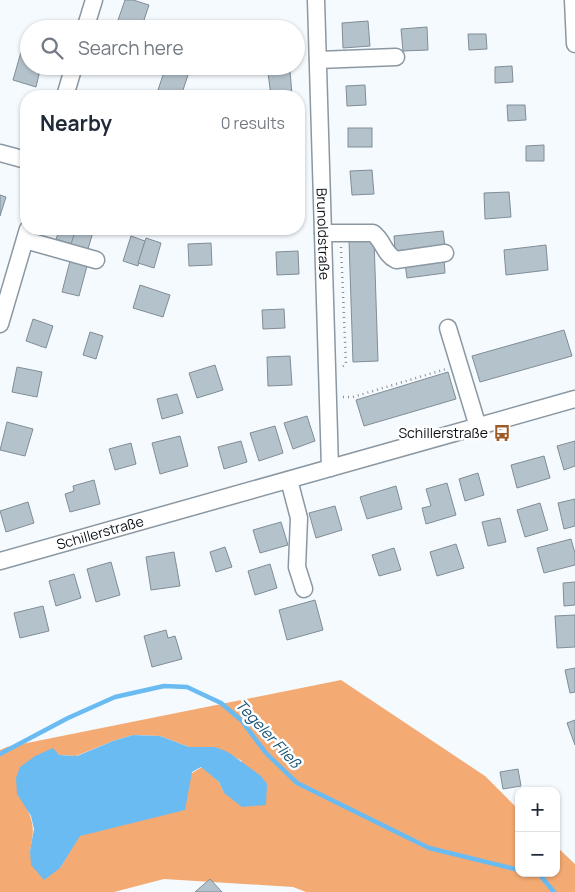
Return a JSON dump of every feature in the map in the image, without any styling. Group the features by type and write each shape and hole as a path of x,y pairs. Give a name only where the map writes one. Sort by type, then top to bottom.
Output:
{"street":[{"path":"88,20 94,0"},
{"name":"Brunoldstraße","path":"316,0 330,468"},
{"path":"573,0 575,44"},
{"path":"318,60 396,57"},
{"path":"67,90 71,75"},
{"path":"0,153 20,158"},
{"path":"323,233 373,233 378,236 388,256 396,260 445,253"},
{"path":"0,324 26,235"},
{"path":"29,235 96,260"},
{"path":"448,328 478,427"},
{"name":"Schillerstraße","path":"0,561 575,400"},
{"path":"289,480 299,518 297,567 304,589"}],"path":[{"path":"340,397 354,397 460,365"}],"shaded area":[{"path":"341,680 485,776 515,806 515,877 560,877 560,850 575,864 575,892 306,892 293,887 164,879 114,892 0,892 0,750 7,747","holes":["133,735 160,736 189,747 215,747 242,761 224,793 219,782 202,767 96,831 79,836 60,868 30,851 33,828 31,817 25,805 59,755 76,756"]}],"water":[{"path":"133,735 160,736 189,747 215,747 228,752 261,776 267,784 266,805 242,807 224,793 219,782 201,767 192,772 185,810 80,836 60,868 44,880 31,865 30,851 34,829 31,816 17,794 16,778 20,767 35,756 53,748 59,755 77,756"}],"building":[{"path":"125,0 133,0 149,5 144,20 118,20"},
{"path":"368,21 370,46 343,48 342,23"},
{"path":"427,27 428,50 403,51 401,29"},
{"path":"468,34 486,34 487,49 469,50"},
{"path":"20,56 20,75 39,75 36,87 13,80"},
{"path":"512,66 513,82 495,83 495,67"},
{"path":"163,75 188,75 183,90 158,90"},
{"path":"268,75 290,75 292,90 270,90"},
{"path":"365,85 366,105 347,106 346,86"},
{"path":"507,105 525,105 526,120 508,121"},
{"path":"348,128 372,128 372,147 348,147"},
{"path":"544,145 544,161 526,161 526,146"},
{"path":"372,170 374,194 352,195 350,171"},
{"path":"509,192 511,217 485,219 484,193"},
{"path":"0,195 6,197 0,216"},
{"path":"443,231 445,246 395,251 394,236"},
{"path":"58,235 74,235 72,244 56,239"},
{"path":"74,235 92,235 87,252 70,247"},
{"path":"131,236 145,241 138,266 123,261"},
{"path":"146,238 161,243 154,268 138,263"},
{"path":"374,239 378,361 353,362 349,240"},
{"path":"211,243 212,265 189,266 188,244"},
{"path":"546,245 548,270 506,275 504,250"},
{"path":"298,251 299,274 277,275 276,252"},
{"path":"444,259 445,273 407,278 405,264"},
{"path":"70,261 87,266 79,296 62,292"},
{"path":"140,285 170,295 163,317 133,308"},
{"path":"284,309 285,328 263,329 262,310"},
{"path":"33,319 53,326 46,348 26,341"},
{"path":"564,330 572,356 480,382 472,356"},
{"path":"90,332 103,336 96,359 83,355"},
{"path":"290,356 292,385 268,386 267,357"},
{"path":"215,365 223,390 197,398 189,373"},
{"path":"17,367 42,372 37,397 12,392"},
{"path":"448,372 456,399 364,426 356,400"},
{"path":"177,394 183,413 162,419 157,399"},
{"path":"307,416 315,441 293,449 284,423"},
{"path":"7,422 33,429 25,456 0,450"},
{"path":"275,426 283,453 259,461 250,433"},
{"path":"180,436 188,466 160,474 152,443"},
{"path":"241,441 247,462 224,469 218,447"},
{"path":"575,441 575,466 564,470 557,446"},
{"path":"131,443 136,464 115,470 109,449"},
{"path":"544,456 550,478 517,488 511,465"},
{"path":"478,473 484,495 465,501 459,479"},
{"path":"94,480 100,504 70,512 65,494 74,491 73,486"},
{"path":"447,483 456,515 426,524 422,508 431,506 426,489"},
{"path":"396,486 402,509 367,519 360,497"},
{"path":"575,499 575,526 564,529 558,503"},
{"path":"28,502 34,523 6,532 0,511"},
{"path":"540,503 548,530 525,537 517,510"},
{"path":"335,506 342,530 316,538 309,513"},
{"path":"500,518 506,542 488,546 482,522"},
{"path":"281,522 288,545 260,553 253,530"},
{"path":"571,539 575,553 575,565 544,573 537,548"},
{"path":"456,544 464,568 437,576 430,552"},
{"path":"225,547 232,567 216,572 210,552"},
{"path":"394,548 401,570 379,576 372,555"},
{"path":"174,552 180,586 151,590 146,557"},
{"path":"111,562 120,595 96,602 87,569"},
{"path":"270,564 277,588 255,595 248,571"},
{"path":"74,574 81,598 56,606 49,581"},
{"path":"575,582 575,605 564,606 563,583"},
{"path":"315,600 323,630 287,640 279,610"},
{"path":"43,606 49,631 20,638 14,613"},
{"path":"575,615 575,647 557,648 555,616"},
{"path":"166,630 168,638 175,636 182,659 152,667 144,636"},
{"path":"575,668 575,692 570,693 565,670"},
{"path":"575,720 575,745 567,723"},
{"path":"518,769 521,786 503,789 500,772"},
{"path":"210,879 222,892 195,892"}],"waterway":[{"name":"Tegeler Fließ","path":"0,754 68,718 115,697 164,686 187,687 221,703 241,720 266,753 297,783 429,848 515,869"},
{"name":"Tegeler Fließ","path":"542,877 554,892"}],"place":[{"name":"Schillerstraße","path":"502,433"}]}
